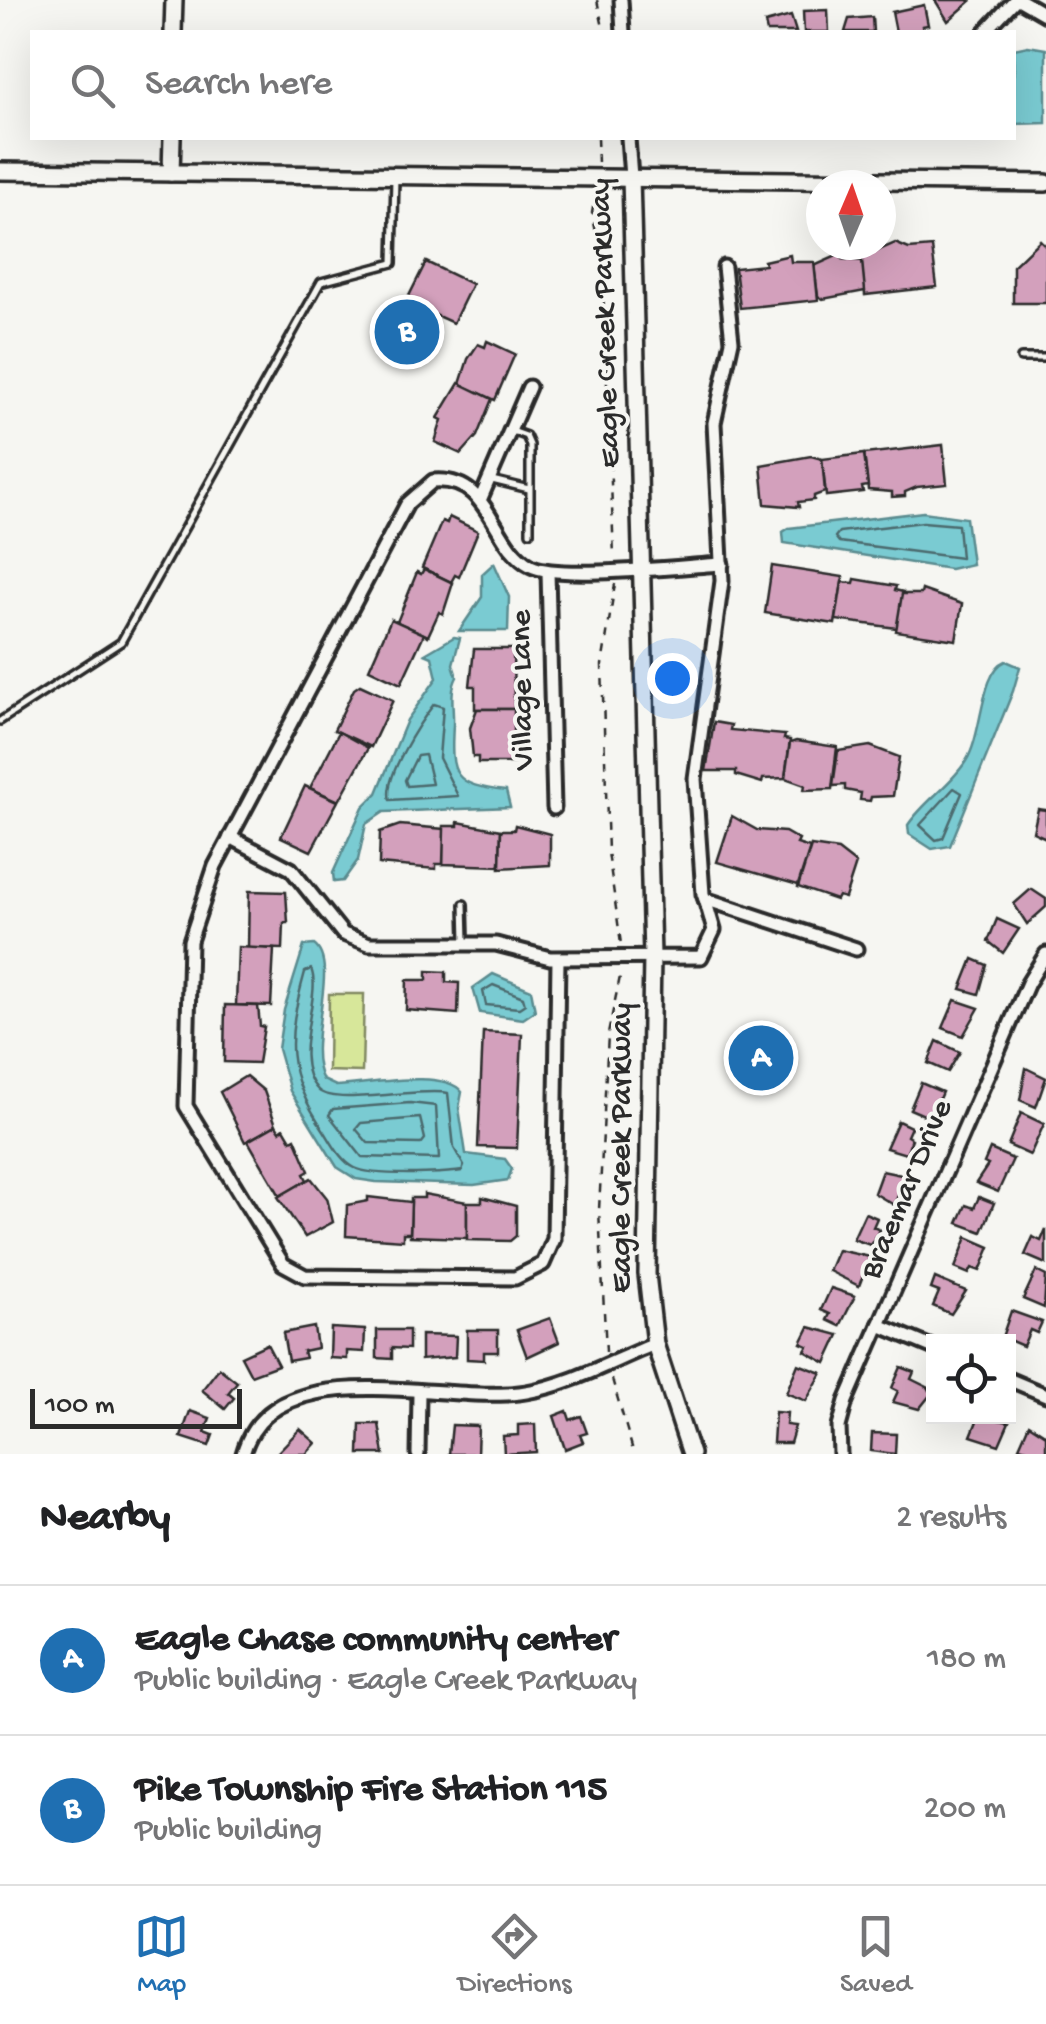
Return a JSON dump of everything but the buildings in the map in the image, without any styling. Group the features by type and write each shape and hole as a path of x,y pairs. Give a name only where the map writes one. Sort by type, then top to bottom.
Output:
{"main road":[{"path":"174,0 174,30"},
{"path":"171,173 172,140"},
{"path":"0,171 1046,182"},
{"name":"Eagle Creek Parkway","path":"630,178 652,956 646,1253 655,1344 691,1454"}],"street":[{"path":"621,0 623,30"},
{"path":"988,30 1018,0 1046,15"},
{"name":"Eagle Creek Parkway","path":"628,140 630,178"},
{"name":"Eagle Creek Parkway","path":"652,956 700,958 714,930 705,899 695,779 717,642 722,564 714,435 732,342 724,268"},
{"path":"480,498 529,387"},
{"path":"558,958 554,1239 544,1264 515,1278 310,1276 292,1271 276,1256 192,1120 184,1096 190,941 204,890 230,837 411,498 438,480 454,482 480,498 521,558 548,572 722,564"},
{"name":"Village Lane","path":"548,572 554,808"},
{"path":"230,837 292,870 336,927 355,940 496,944 558,958 652,956"},
{"path":"705,899 856,949"},
{"name":"Braemar Drive","path":"840,1454 842,1414 1028,983 1046,954"},
{"path":"879,1325 926,1345"},
{"path":"243,1454 259,1421 302,1393 522,1393 655,1344"},
{"path":"1016,1382 1046,1395"},
{"path":"418,1392 418,1454"}],"lane":[{"path":"0,721 120,642 321,282 393,264 396,176"},
{"path":"1021,358 1046,358"},
{"path":"510,430 526,436 530,444 530,532"},
{"path":"489,479 530,489"},
{"path":"464,904 465,944"}],"path":[{"path":"598,0 604,30"},
{"path":"596,140 598,160"},
{"path":"595,200 592,213 602,260 615,596 602,665 608,852 623,957 608,1034 599,1210 602,1332 634,1454"}],"green space":[{"path":"329,994 364,994 362,1072 328,1071"}],"water":[{"path":"1016,49 1046,49 1046,123 1016,124"},
{"path":"923,512 966,518 972,564 950,569 784,543 783,532 789,528"},
{"path":"494,563 509,597 508,631 459,631 482,597 482,574"},
{"path":"454,637 460,638 453,664 457,677 452,695 454,767 465,781 506,791 510,807 384,812 366,824 358,860 343,881 334,882 333,873 363,807 377,793 407,720 437,678 432,657 425,654"},
{"path":"1006,661 1020,667 1013,691 950,846 932,849 909,834 908,825 966,761 991,677"},
{"path":"314,945 324,970 317,1047 323,1080 336,1086 422,1079 453,1085 462,1092 459,1108 466,1154 505,1159 512,1169 508,1180 474,1185 376,1182 356,1179 337,1167 290,1091 278,1049 284,1010 304,946"},
{"path":"493,974 531,990 535,1011 523,1019 480,1013 473,988"}],"place":[{"name":"Pike Township Fire Station 115","path":"407,332"},
{"name":"Eagle Chase community center","path":"761,1058"}]}
